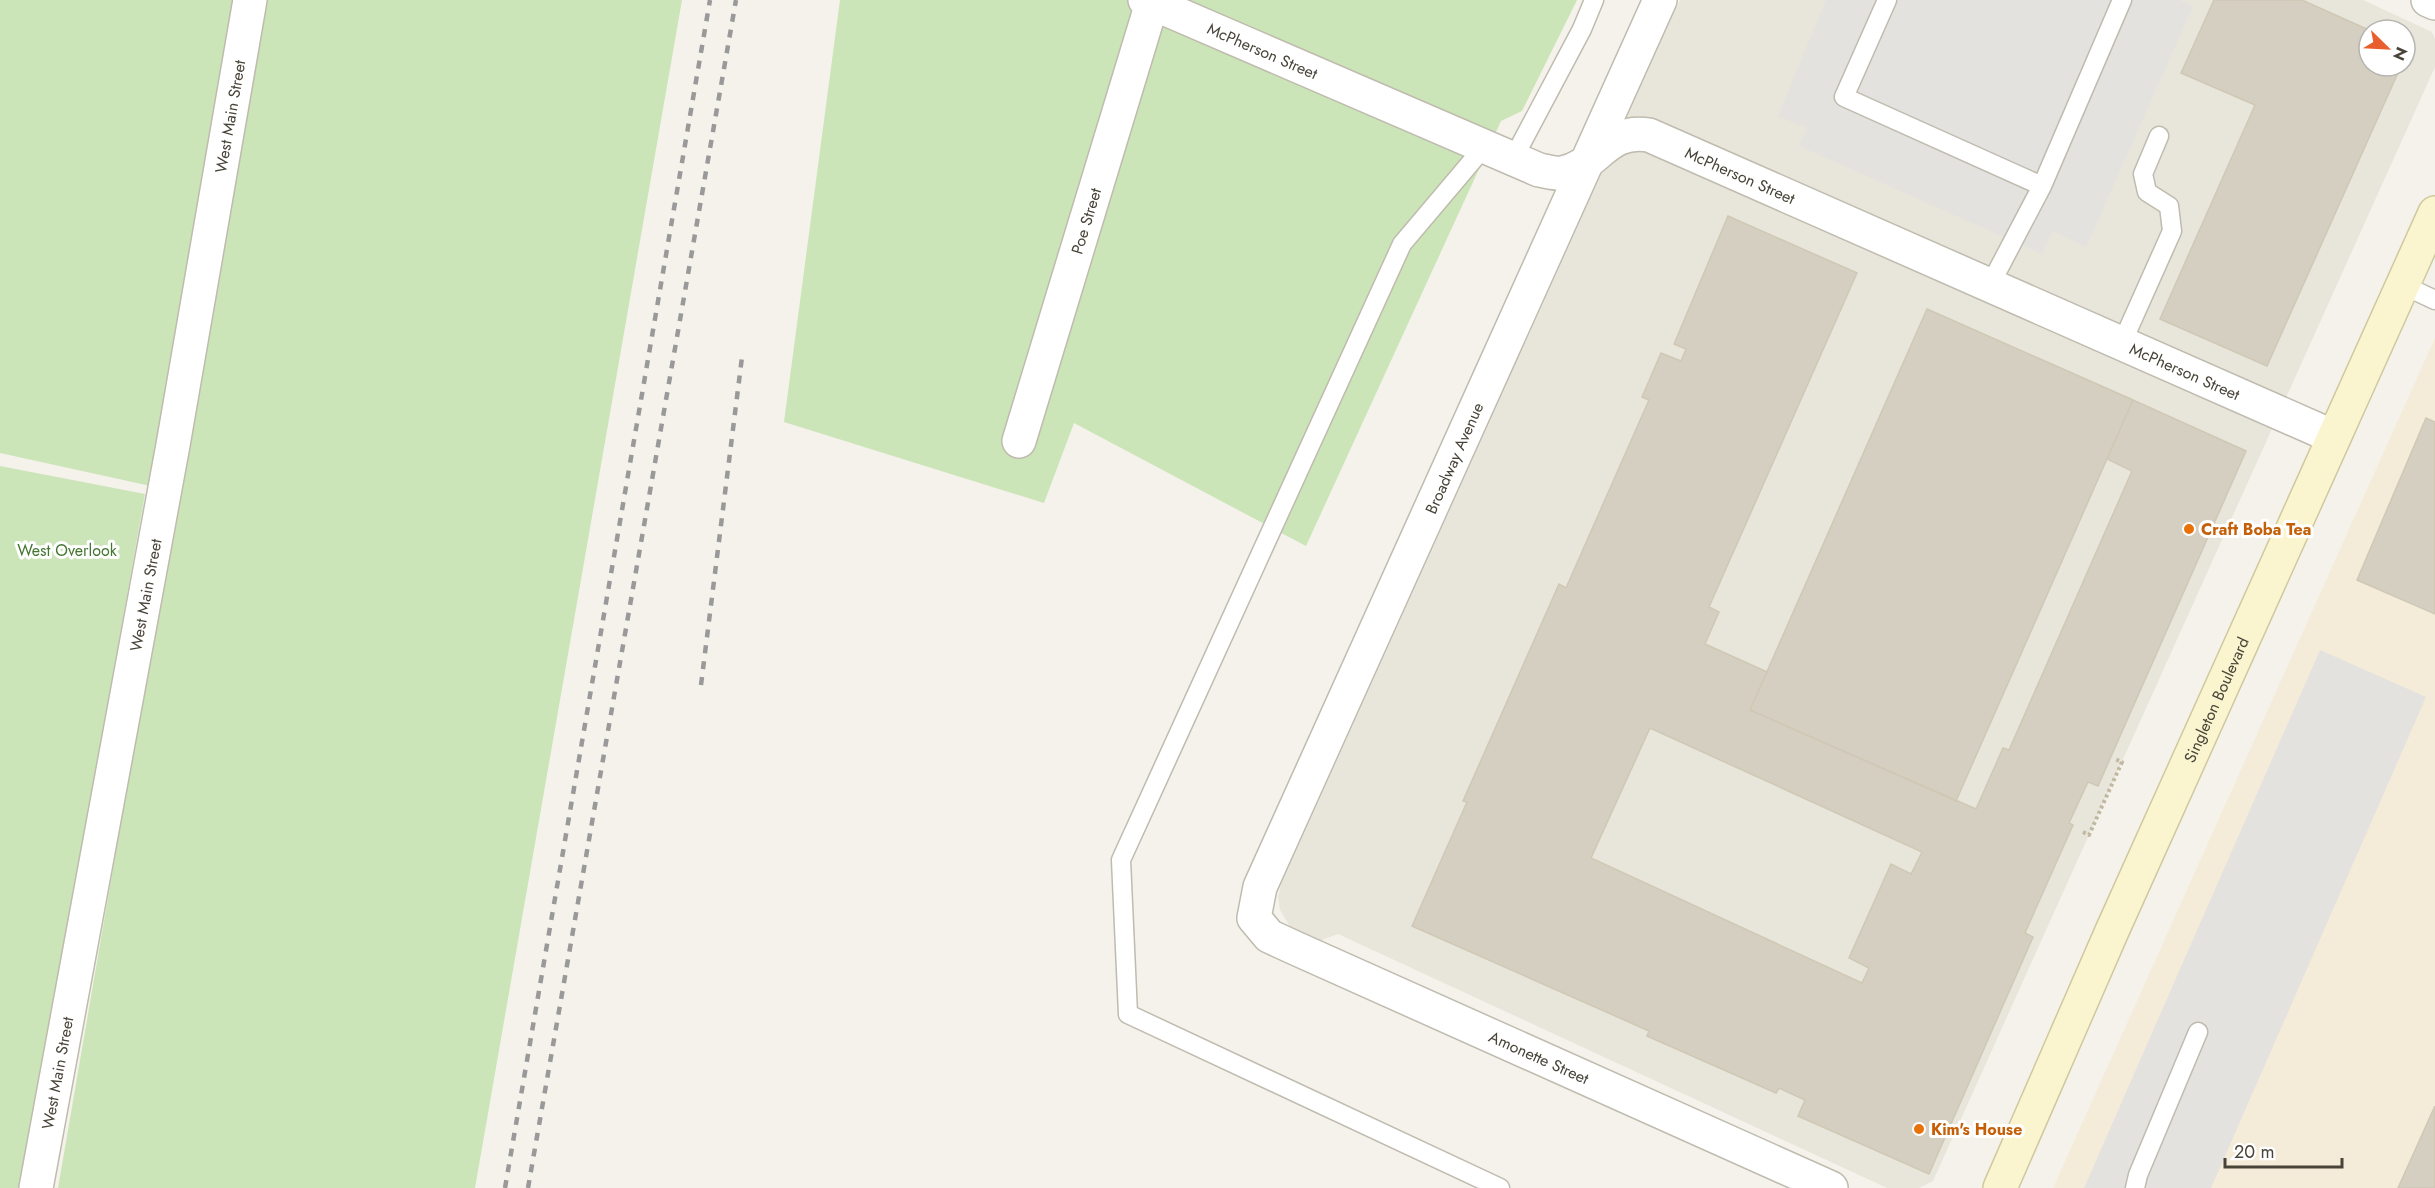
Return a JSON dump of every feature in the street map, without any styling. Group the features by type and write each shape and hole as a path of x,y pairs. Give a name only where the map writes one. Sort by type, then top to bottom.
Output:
{"main road":[{"name":"Singleton Boulevard","path":"2000,1188 2112,931 2435,213"}],"street":[{"name":"West Main Street","path":"36,1188 173,446 250,0"},
{"name":"Broadway Avenue","path":"1254,918 1260,887 1660,0"},
{"path":"2428,0 2435,3"},
{"name":"McPherson Street","path":"1148,2 1539,170 1561,174 1586,163 1608,142 1634,133 1649,135 2334,437"},
{"name":"Poe Street","path":"1019,441 1148,2"},
{"name":"Amonette Street","path":"1254,918 1269,936 1294,948 1831,1188"}],"lane":[{"path":"1500,1188 1128,1014 1121,860 1402,244 1498,153 1582,28 1594,0"},
{"path":"1887,0 1844,97 2042,186"},
{"path":"1990,285 2042,186 2122,0"},
{"path":"2122,343 2172,231 2169,206 2147,192 2143,174 2159,136"},
{"path":"2403,285 2435,300"},
{"path":"2135,1188 2138,1175 2198,1032"}],"path":[{"path":"2083,832 2089,835 2122,762 2115,759"}],"shaded area":[{"path":"1680,0 2363,0 2402,18 2357,18 2357,78 2417,78 2417,25 2432,32 2435,39 2435,67 1933,1181 1919,1188 1887,1188 1338,934 1319,941 1292,930 1280,910 1278,897 1281,885"},
{"path":"1826,0 2179,0 2193,6 2086,247 2052,231 2042,254 1799,146 1807,128 1778,116"},
{"path":"2435,338 2435,1188 2053,1188"},
{"path":"2320,650 2426,697 2211,1188 2084,1188"}],"green space":[{"path":"0,0 682,0 475,1188 58,1188 178,492 0,453"},
{"path":"840,0 1577,0 1522,111 1501,121 1306,546 1074,423 1044,503 784,422"},
{"name":"West Overlook","path":"0,466 145,494 22,1188 0,1188"}],"building":[{"path":"2214,0 2302,0 2357,25 2357,78 2396,78 2267,366 2160,319 2255,105 2181,73"},
{"path":"1728,216 1857,273 1709,607 1719,612 1705,644 1767,672 1750,710 1976,809 2003,748 2009,750 2132,471 2107,459 2133,400 2246,451 2098,786 2088,782 2069,823 2073,825 2025,933 2033,937 1929,1174 1798,1116 1805,1100 1779,1088 1776,1093 1647,1036 1649,1031 1412,926 1467,802 1463,801 1559,584 1566,588 1649,400 1642,397 1661,353 1681,361 1686,349 1674,344","holes":["1650,728 1922,852 1911,874 1891,864 1849,958 1869,968 1862,983 1591,858"]},
{"path":"1927,309 2133,400 1956,801 1750,710"},
{"path":"2426,418 2435,422 2435,614 2357,580"},
{"path":"2435,1106 2435,1188 2398,1188 2434,1108"}],"railway":[{"path":"505,1188 710,0"},
{"path":"528,1188 736,0"},
{"path":"701,685 742,357"}],"place":[{"name":"Craft Boba Tea","path":"2189,529"},
{"name":"Kim's House","path":"1919,1129"}]}
